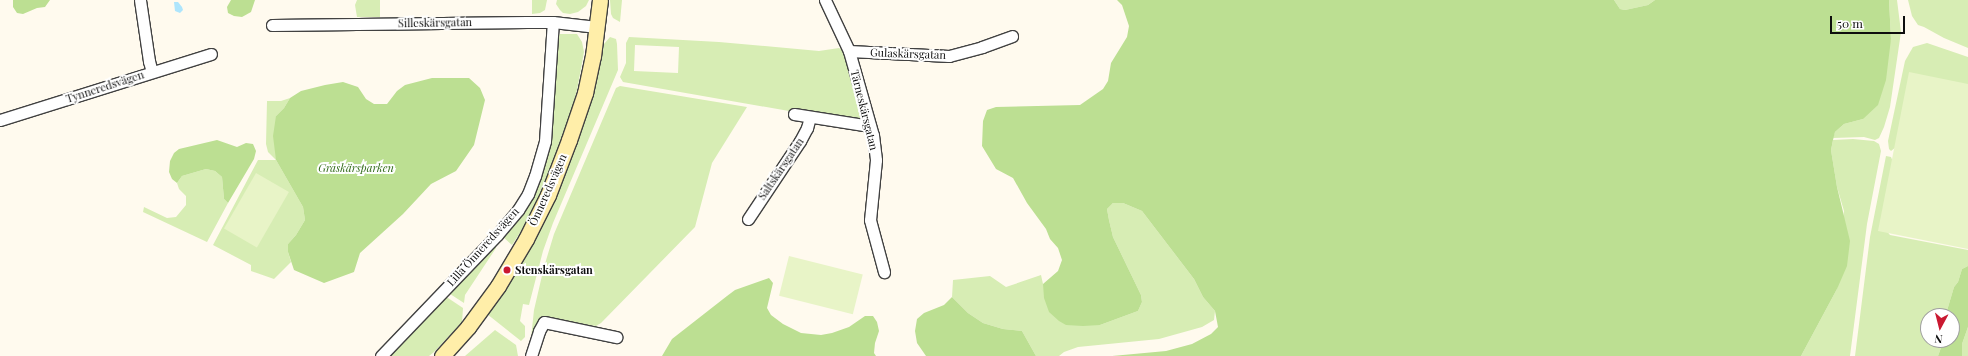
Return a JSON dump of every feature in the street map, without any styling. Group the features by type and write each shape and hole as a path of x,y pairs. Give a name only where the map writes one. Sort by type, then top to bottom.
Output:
{"street":[{"path":"140,0 152,72"},
{"name":"Önneredsvägen","path":"442,356 488,301 526,239 542,207 558,170 582,102 590,74 600,0"},
{"name":"Tärneskärsgatan","path":"825,0 829,12 849,51 870,126 876,160 870,220 884,272"},
{"name":"Silleskärsgatan","path":"272,25 553,22 597,27"},
{"name":"Lilla Önneredsvägen","path":"381,356 497,235 518,210 528,194 546,141 553,22"},
{"name":"Gulaskärsgatan","path":"849,51 949,56 982,48 1012,36"},
{"name":"Tynneredsvägen","path":"0,120 211,54"},
{"path":"794,114 870,126"},
{"name":"Saltskärsgatan","path":"748,219 800,141 807,128 810,117"},
{"path":"531,356 539,331 544,322 570,326 616,337"}],"green space":[{"path":"13,0 50,0 45,7 37,8 23,14 17,13 13,7"},
{"path":"231,0 255,0 251,12 242,17 234,16 228,13 227,7"},
{"path":"357,0 380,0 380,17 357,17 355,5"},
{"path":"532,0 547,0 545,10 540,13 532,14"},
{"path":"557,0 589,0 586,6 578,12 570,14 563,13 560,10 556,4"},
{"path":"610,0 622,0 620,22 613,18 611,14"},
{"path":"1117,0 1614,0 1620,9 1625,10 1648,5 1655,0 1889,0 1891,39 1886,80 1878,105 1863,119 1844,124 1835,132 1831,150 1837,187 1850,241 1847,266 1837,289 1801,356 1112,356 1166,351 1192,344 1211,334 1218,327 1215,311 1203,297 1194,279 1142,211 1123,203 1113,203 1107,209 1109,220 1113,237 1141,295 1142,302 1138,311 1100,325 1066,325 1059,321 1049,312 1044,298 1043,284 1058,271 1062,260 1058,248 1050,239 1046,229 1027,203 1013,178 996,169 982,146 983,121 987,110 996,107 1080,105 1103,89 1108,81 1111,63 1127,37 1129,26 1122,5"},
{"path":"1614,0 1655,0 1648,5 1625,10 1620,9"},
{"path":"1889,0 1897,0 1901,32 1890,107 1884,127 1879,138 1875,140 1864,137 1833,138 1835,132 1844,124 1863,119 1891,39"},
{"path":"1908,0 1968,0 1968,48 1918,25 1912,16"},
{"path":"560,34 577,34 582,42 584,52 577,90 566,131 546,184 531,216 512,245 502,236 528,203 539,181 547,157 552,133 554,106 555,42"},
{"path":"610,37 616,39 618,70 553,223 543,251 529,305 523,304 520,321 525,326 525,337 521,341 487,314 519,265 557,194 594,93 604,44"},
{"path":"629,37 719,42 819,51 839,48 845,52 864,117 859,120 799,110 789,111 623,82 620,77 626,63 626,43","holes":["635,45 679,47 678,73 634,71"]},
{"path":"1927,43 1968,57 1968,89 1891,151 1889,149 1888,141 1905,61 1913,47"},
{"path":"1909,72 1968,84 1968,249 1878,231"},
{"name":"Gråskärsparken","path":"432,78 469,78 480,88 485,100 474,145 456,171 431,184 403,214 360,253 354,272 324,283 294,270 288,252 288,244 296,235 305,220 303,207 276,160 273,136 276,116 284,108 290,98 301,91 325,85 343,82 358,87 366,99 374,104 387,104 397,91 405,85"},
{"path":"620,86 747,107 712,163 695,227 601,323 596,326 544,316 540,320 533,338 531,338 534,310 544,267 554,234 616,88"},
{"path":"290,98 284,108 276,116 276,160 268,152 266,144 267,101 281,101"},
{"path":"1853,139 1874,141 1879,144 1881,151 1867,224 1850,356 1801,356 1837,289 1844,211 1837,187 1831,150 1833,140"},
{"path":"217,140 237,147 246,143 253,144 256,151 254,159 228,203 224,199 222,177 215,171 206,169 182,176 177,183 172,179 169,172 170,161 174,153 179,149"},
{"path":"1886,156 1891,157 1893,162 1885,229 1890,235 1968,250 1968,266 1962,269 1958,282 1954,287 1948,308 1920,308 1920,348 1941,348 1938,356 1855,356 1870,237"},
{"path":"258,160 276,160 303,207 305,220 296,235 288,244 288,252 291,262 274,279 251,271 251,265 213,245"},
{"path":"206,169 215,171 222,177 224,199 228,203 207,242 143,212 144,207 167,218 176,217 186,205 186,196 179,189 177,183 182,176"},
{"path":"256,173 289,192 257,247 224,228"},
{"path":"1113,203 1123,203 1142,211 1194,279 1203,297 1215,311 1214,320 1202,327 1159,339 1078,347 1064,352 1059,356 1036,356 1022,331 1003,329 983,323 968,313 952,297 953,280 990,276 1006,287 1041,275 1043,284 1100,325 1138,311 1142,302 1141,295 1113,237 1109,220 1107,209"},
{"path":"495,243 496,248 465,295 464,303 447,292"},
{"path":"789,256 863,274 853,314 779,296"},
{"path":"1968,266 1968,327 1962,344 1962,356 1938,356 1941,348 1960,348 1960,308 1948,308 1954,287 1958,282 1962,269"},
{"path":"769,278 773,283 767,308 771,315 783,324 801,333 821,335 832,333 849,327 865,316 873,316 877,322 879,331 875,343 874,353 876,356 662,356 672,339 735,290"},
{"path":"445,296 463,308 462,322 434,352 429,356 387,356"},
{"path":"952,297 968,313 983,323 1003,329 1022,331 1036,356 926,356 917,343 915,331 917,319 924,313 944,305"},
{"path":"1968,327 1968,356 1962,356 1962,344"},
{"path":"495,330 516,345 518,356 465,356"}],"water":[{"path":"174,2 178,2 182,7 183,10 180,13 175,11"}],"place":[{"name":"Stenskärsgatan","path":"507,270"}]}
